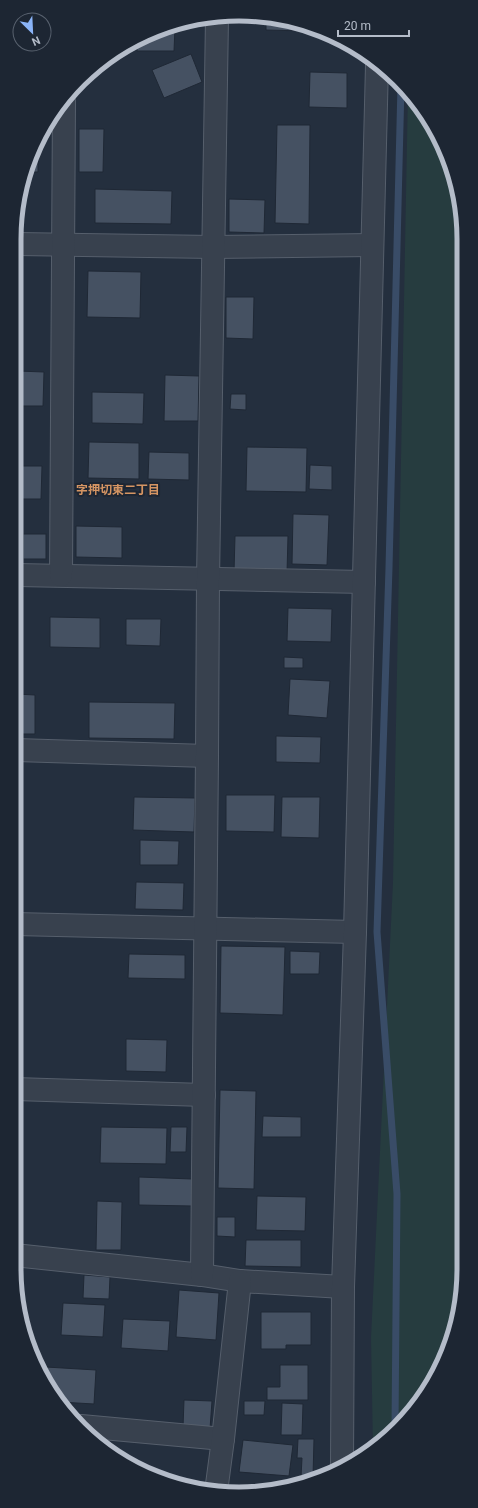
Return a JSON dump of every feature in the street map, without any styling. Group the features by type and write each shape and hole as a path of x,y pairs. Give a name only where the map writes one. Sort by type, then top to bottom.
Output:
{"street":[{"path":"202,1275 208,756 208,580 217,22"},
{"path":"342,1461 343,1287 355,932 377,70"},
{"path":"61,575 64,109"},
{"path":"21,244 213,247 372,245"},
{"path":"21,575 364,582"},
{"path":"21,750 208,756"},
{"path":"21,924 355,932"},
{"path":"21,1088 204,1095"},
{"path":"21,1256 202,1275 240,1281 343,1287"},
{"path":"217,1486 240,1281"},
{"path":"89,1427 223,1439"}],"green space":[{"path":"408,101 435,143 450,183 457,225 457,1283 450,1325 435,1365 412,1402 403,1413 373,1441 371,1338 393,882"}],"building":[{"path":"266,23 282,25 303,31 266,30"},
{"path":"175,31 174,51 137,51 137,46 143,43"},
{"path":"191,54 202,82 164,98 152,70"},
{"path":"310,72 347,73 347,108 309,107"},
{"path":"277,125 310,125 309,224 275,223"},
{"path":"79,129 104,129 103,172 79,172"},
{"path":"38,156 38,172 32,172"},
{"path":"95,189 172,191 171,224 95,223"},
{"path":"229,199 265,200 264,233 229,232"},
{"path":"88,271 141,272 140,318 87,317"},
{"path":"226,297 254,297 253,339 226,338"},
{"path":"21,371 44,372 43,406 21,406"},
{"path":"165,375 199,376 198,421 164,421"},
{"path":"92,392 144,393 143,424 92,423"},
{"path":"231,394 246,394 246,410 230,409"},
{"path":"89,442 139,443 139,479 88,478"},
{"path":"247,447 307,448 306,492 246,491"},
{"path":"149,452 189,453 189,480 148,479"},
{"path":"310,465 332,466 332,490 309,489"},
{"path":"21,466 42,466 41,499 21,499"},
{"path":"293,514 329,515 327,565 292,564"},
{"path":"76,526 122,527 122,558 76,557"},
{"path":"23,534 46,534 46,559 23,559"},
{"path":"235,536 288,536 287,573 234,572"},
{"path":"288,608 332,609 331,642 287,641"},
{"path":"50,617 100,618 100,648 50,647"},
{"path":"126,619 161,619 160,646 126,645"},
{"path":"284,657 303,658 303,668 284,668"},
{"path":"290,679 330,681 327,718 288,715"},
{"path":"21,694 35,695 35,734 21,734"},
{"path":"89,702 175,703 174,739 89,738"},
{"path":"276,736 321,737 320,763 276,762"},
{"path":"226,795 275,795 274,832 226,831"},
{"path":"134,797 195,798 194,832 133,830"},
{"path":"282,797 320,797 319,838 281,837"},
{"path":"140,840 179,841 178,865 140,865"},
{"path":"136,882 184,883 183,910 135,909"},
{"path":"221,946 285,947 283,1015 220,1013"},
{"path":"290,951 320,952 319,974 290,974"},
{"path":"129,954 185,955 185,979 128,978"},
{"path":"126,1039 167,1040 166,1072 126,1071"},
{"path":"220,1090 256,1091 254,1189 218,1188"},
{"path":"263,1116 301,1117 301,1137 262,1137"},
{"path":"101,1127 167,1128 166,1164 100,1163"},
{"path":"171,1127 187,1127 186,1152 170,1152"},
{"path":"139,1177 192,1179 192,1206 139,1205"},
{"path":"257,1196 306,1197 305,1231 256,1230"},
{"path":"97,1201 122,1202 121,1250 96,1250"},
{"path":"217,1217 235,1217 235,1237 217,1236"},
{"path":"246,1240 301,1240 301,1267 245,1266"},
{"path":"84,1275 110,1277 109,1299 83,1298"},
{"path":"179,1290 219,1293 216,1340 176,1337"},
{"path":"63,1303 105,1305 103,1337 61,1335"},
{"path":"261,1312 311,1312 311,1345 286,1345 286,1349 261,1349"},
{"path":"123,1319 170,1321 168,1351 121,1348"},
{"path":"280,1365 308,1365 308,1400 267,1400 267,1387 280,1387"},
{"path":"46,1367 96,1370 94,1404 66,1402 46,1370"},
{"path":"184,1400 212,1401 210,1429 183,1427"},
{"path":"244,1401 265,1401 264,1415 244,1415"},
{"path":"282,1403 303,1404 302,1435 281,1435"},
{"path":"298,1439 314,1439 313,1473 301,1477 302,1458 297,1458"},
{"path":"243,1440 293,1445 289,1476 239,1472"}],"waterway":[{"path":"395,1421 397,1194 377,932 389,568 401,93"}],"district":[{"name":"字押切東二丁目","path":"118,490"}]}
